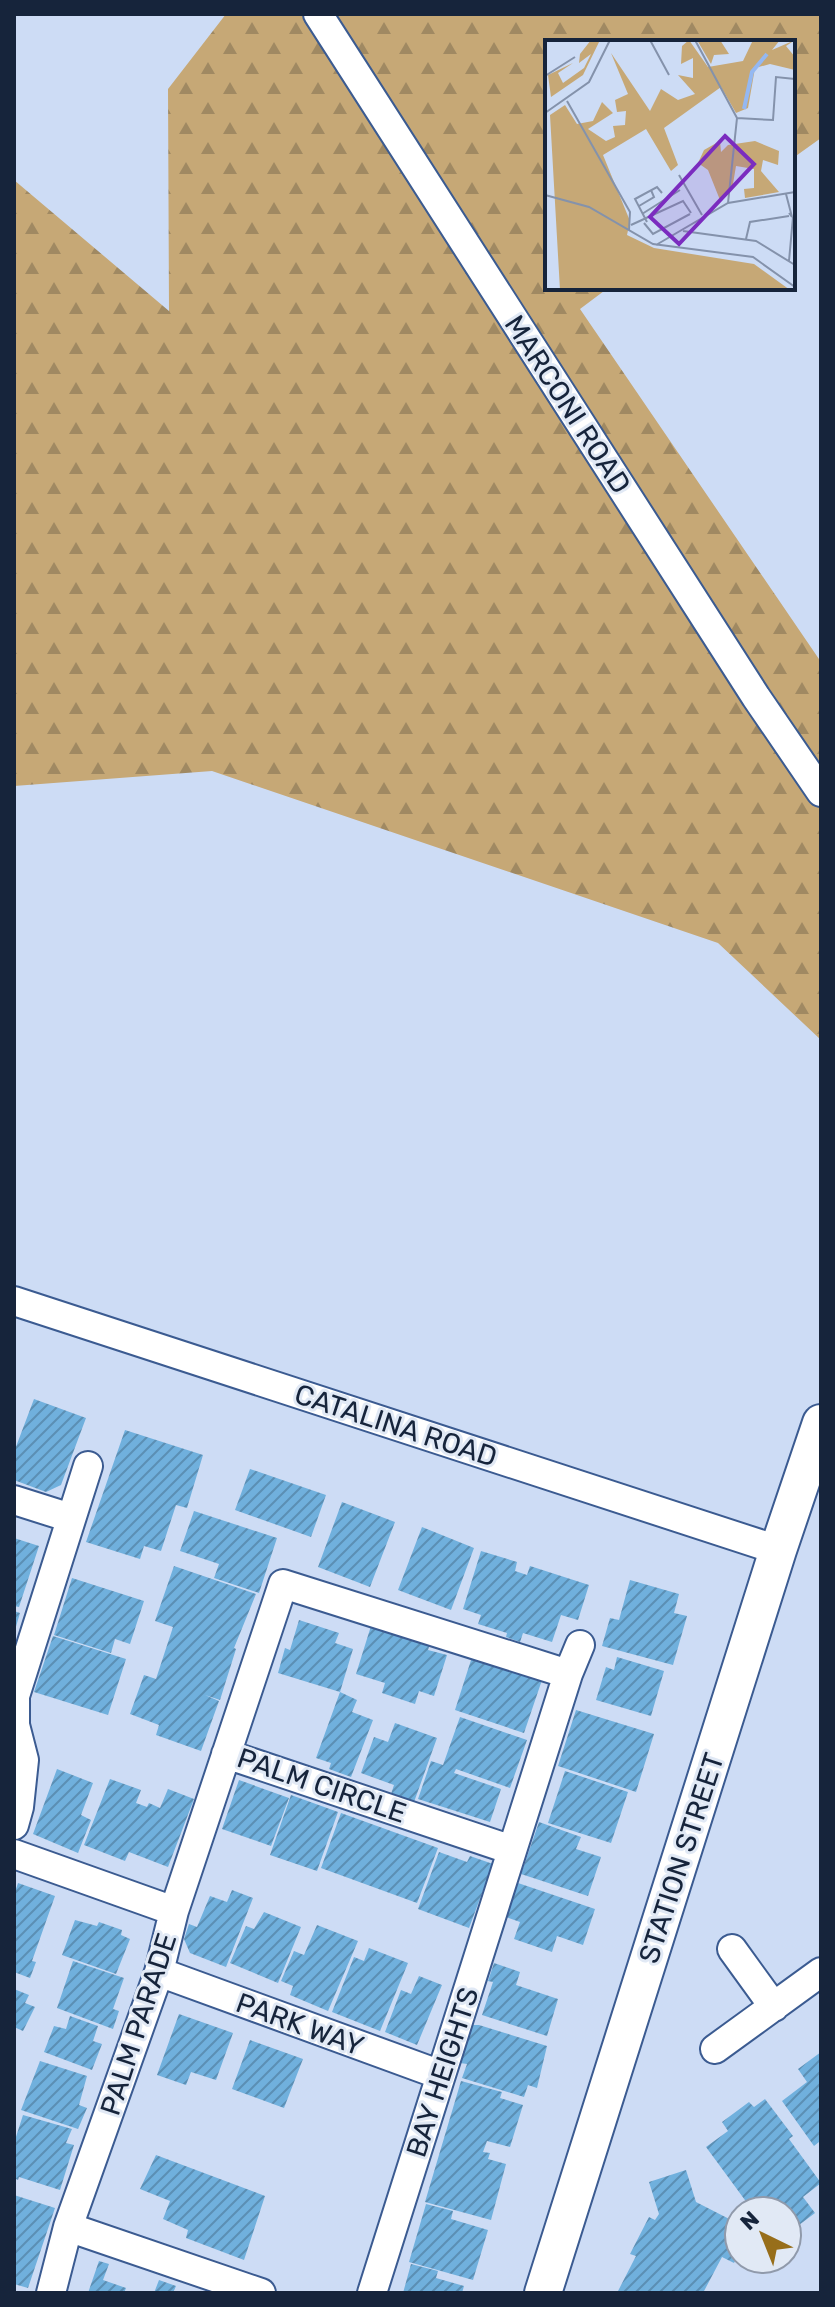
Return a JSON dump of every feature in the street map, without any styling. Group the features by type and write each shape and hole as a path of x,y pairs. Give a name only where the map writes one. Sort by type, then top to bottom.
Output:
{"street":[{"name":"MARCONI ROAD","path":"318,14 756,697 821,792"},
{"name":"CATALINA ROAD","path":"14,1301 778,1550"},
{"name":"STATION STREET","path":"543,2293 821,1423"},
{"path":"14,1825 24,1760 15,1725 15,1696 88,1466"},
{"path":"14,1500 71,1518"},
{"name":"PALM CIRCLE","path":"512,1850 226,1754 283,1584 568,1674"},
{"path":"512,1850 580,1645"},
{"name":"PALM PARADE","path":"51,2293 68,2227 159,1972 174,1911 226,1754"},
{"name":"BAY HEIGHTS","path":"372,2293 512,1850"},
{"path":"14,1854 174,1911"},
{"path":"732,1949 774,2007"},
{"name":"PARK WAY","path":"159,1972 441,2075"},
{"path":"715,2049 821,1972"},
{"path":"68,2227 261,2293"}],"green space":[{"path":"226,14 821,14 821,138 795,157 795,40 545,40 545,290 605,290 580,309 821,662 821,1040 718,943 212,771 14,786 14,180 169,311 168,89"}],"building":[{"path":"34,1399 86,1418 61,1485 46,1492 14,1480 14,1452"},
{"path":"125,1430 203,1455 187,1508 176,1505 161,1551 144,1546 140,1559 86,1542"},
{"path":"250,1469 326,1495 311,1537 235,1510"},
{"path":"342,1502 395,1522 370,1587 318,1567"},
{"path":"194,1511 277,1538 259,1593 214,1578 219,1564 180,1551"},
{"path":"422,1527 474,1548 451,1610 398,1590"},
{"path":"14,1538 39,1546 19,1607 14,1606"},
{"path":"481,1551 517,1562 515,1571 527,1575 530,1566 589,1585 578,1620 561,1615 552,1642 523,1633 520,1642 506,1637 507,1633 478,1624 481,1615 463,1609"},
{"path":"174,1566 256,1594 234,1648 220,1700 205,1695 219,1701 201,1751 156,1735 159,1725 130,1714 144,1675 156,1679 173,1627 155,1621"},
{"path":"72,1578 144,1601 130,1644 115,1639 111,1653 54,1635"},
{"path":"630,1580 679,1594 674,1613 687,1616 673,1665 602,1646 610,1618 619,1620"},
{"path":"14,1611 20,1613 15,1630 14,1630"},
{"path":"299,1620 339,1633 335,1643 353,1649 340,1692 278,1673 285,1648 290,1650"},
{"path":"371,1626 430,1644 428,1650 447,1655 434,1696 419,1691 415,1704 382,1693 385,1683 356,1674"},
{"path":"53,1636 126,1659 108,1715 34,1692"},
{"path":"472,1657 542,1680 524,1733 455,1710"},
{"path":"617,1657 664,1671 651,1716 596,1700 606,1667 614,1670"},
{"path":"340,1692 357,1700 352,1712 373,1720 351,1777 329,1769 331,1763 316,1758"},
{"path":"576,1710 654,1734 636,1792 558,1766"},
{"path":"460,1717 527,1740 510,1788 456,1769 454,1773 501,1789 490,1822 418,1799 431,1761 443,1765"},
{"path":"395,1723 437,1738 414,1802 391,1794 394,1785 361,1773 374,1737 388,1742"},
{"path":"57,1769 93,1783 81,1815 91,1820 78,1853 33,1834"},
{"path":"565,1771 628,1792 611,1843 548,1823"},
{"path":"110,1779 141,1790 136,1803 147,1807 149,1803 160,1808 168,1789 194,1799 168,1867 129,1852 125,1861 84,1845"},
{"path":"239,1780 289,1798 271,1846 222,1829"},
{"path":"291,1795 338,1812 317,1871 270,1855"},
{"path":"341,1813 438,1848 417,1903 321,1868"},
{"path":"539,1822 581,1837 576,1849 601,1857 588,1896 521,1874"},
{"path":"439,1852 467,1862 470,1856 493,1864 469,1928 418,1909"},
{"path":"18,1883 55,1896 32,1961 36,1962 30,1978 14,1972 14,1895"},
{"path":"518,1883 595,1909 583,1945 557,1936 552,1952 514,1939 520,1922 506,1917"},
{"path":"232,1890 253,1898 226,1967 190,1953 184,1939 189,1924 197,1927 210,1896 227,1902"},
{"path":"264,1912 301,1927 278,1983 230,1963 246,1926 254,1929"},
{"path":"75,1920 97,1926 99,1922 122,1930 121,1935 130,1939 116,1974 62,1955"},
{"path":"317,1925 358,1941 328,2011 290,1995 293,1986 281,1981 294,1951 304,1955"},
{"path":"369,1948 408,1963 380,2031 332,2012 354,1957 364,1961"},
{"path":"73,1961 124,1978 113,2009 119,2011 113,2029 57,2008"},
{"path":"494,1963 520,1972 516,1985 558,1999 547,2036 482,2015 493,1982 488,1981"},
{"path":"419,1976 442,1985 417,2045 385,2032 401,1990 411,1994"},
{"path":"14,1989 29,1995 25,2003 35,2007 23,2031 14,2027"},
{"path":"179,2014 233,2033 216,2080 191,2072 186,2085 157,2075"},
{"path":"70,2016 98,2026 93,2041 102,2044 92,2070 44,2052 54,2026 66,2029"},
{"path":"472,2025 547,2046 537,2088 528,2085 524,2097 462,2078 467,2064 460,2063"},
{"path":"250,2040 303,2059 284,2108 232,2089"},
{"path":"821,2052 821,2145 819,2142 814,2146 782,2101 807,2082 798,2069"},
{"path":"40,2061 87,2076 79,2105 87,2108 78,2129 21,2110"},
{"path":"461,2081 502,2092 500,2098 523,2105 510,2147 487,2141 483,2152 490,2153 488,2159 506,2164 491,2220 425,2202"},
{"path":"765,2099 793,2136 789,2139 821,2183 803,2197 741,2195 706,2147 728,2131 722,2122 749,2102 754,2107"},
{"path":"23,2115 72,2129 66,2143 74,2145 60,2190 14,2178 14,2143"},
{"path":"156,2155 265,2196 244,2260 186,2238 188,2230 163,2219 170,2201 140,2189"},
{"path":"686,2170 696,2202 723,2216 723,2258 703,2293 617,2293 636,2256 630,2254 649,2217 655,2220 659,2214 649,2182"},
{"path":"14,2195 55,2208 28,2288 14,2284"},
{"path":"803,2197 815,2213 803,2222"},
{"path":"426,2204 453,2211 451,2219 488,2230 473,2280 409,2262"},
{"path":"99,2261 109,2264 103,2280 126,2288 124,2293 88,2293"},
{"path":"411,2264 438,2271 436,2278 464,2286 462,2293 403,2293"},
{"path":"159,2280 176,2286 173,2293 154,2293"}]}
